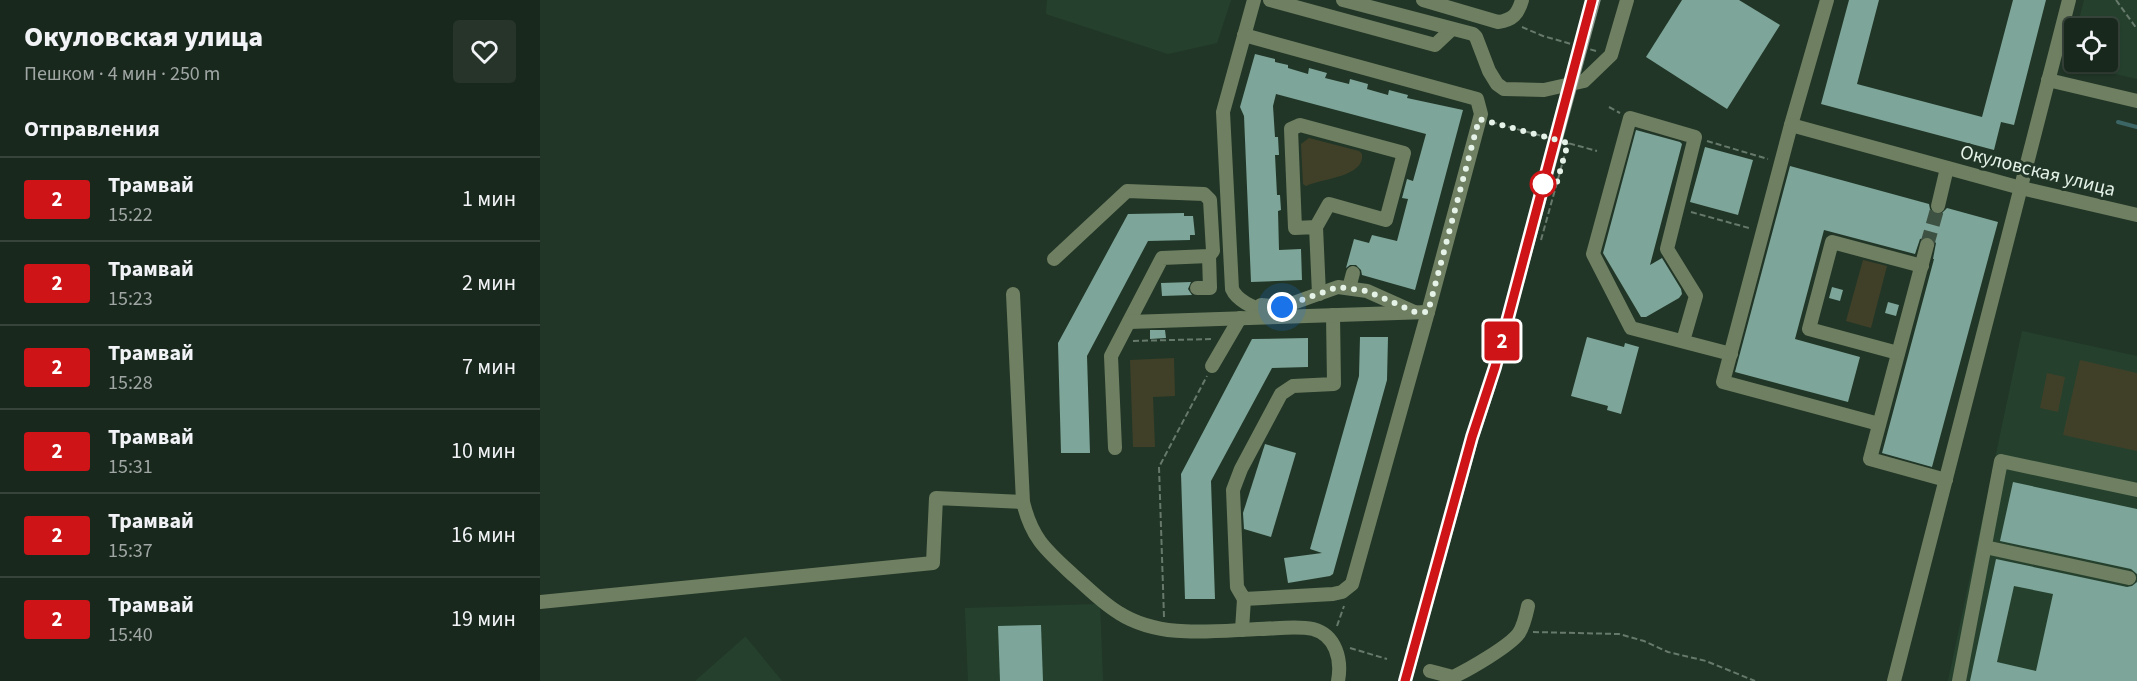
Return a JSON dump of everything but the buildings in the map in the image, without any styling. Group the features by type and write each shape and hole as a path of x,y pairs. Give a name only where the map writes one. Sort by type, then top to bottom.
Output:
{"street":[{"path":"1254,0 1222,112 1233,289 1235,294 1250,304 1278,317"},
{"path":"1270,0 1435,45 1452,29"},
{"path":"1343,0 1473,34 1497,84 1504,89 1521,90 1544,90 1584,81 1611,55 1626,0"},
{"path":"1424,0 1498,22 1509,20 1517,13 1522,0"},
{"path":"1827,0 1791,125 1723,382 1879,424"},
{"path":"1894,681 2068,0"},
{"path":"1244,35 1477,99"},
{"path":"2048,80 2137,101"},
{"path":"1477,99 1497,84"},
{"path":"1244,599 1333,594 1342,592 1352,584 1422,312 1481,114 1477,99"},
{"path":"1683,341 1696,296 1667,249 1695,137 1630,118 1593,255 1631,327 1731,354"},
{"path":"1316,227 1295,228 1291,129 1300,125 1404,153 1386,220 1329,204 1316,227 1319,294"},
{"name":"Окуловская улица","path":"1791,125 2021,188 2137,214"},
{"path":"1938,206 1947,168"},
{"path":"1054,259 1127,191 1204,194 1210,200 1213,251 1209,256 1210,288 1197,288"},
{"path":"1899,353 1809,329 1832,242 1922,266"},
{"path":"1928,245 1870,459 1946,480"},
{"path":"1115,448 1111,356 1162,258 1209,256"},
{"path":"1349,288 1353,273"},
{"path":"1250,304 1282,307 1338,287 1367,291 1422,312"},
{"path":"1013,294 1023,502 1034,534 1046,550 1119,613 1151,627 1198,632 1312,629 1331,641 1341,668 1338,681"},
{"path":"1129,322 1422,312"},
{"path":"1242,630 1244,599 1237,587 1233,490 1240,469 1281,394 1293,386 1334,384 1333,315"},
{"path":"1212,366 1240,318"},
{"path":"1959,681 2001,461 2137,489"},
{"path":"540,602 933,562 936,498 1023,502"},
{"path":"1985,547 2129,578"},
{"path":"1430,671 1453,677 1475,666 1518,634 1528,606"}],"path":[{"path":"2116,0 2137,29"},
{"path":"1509,20 1543,36 1594,51"},
{"path":"1479,119 1597,151"},
{"path":"1695,137 1782,163"},
{"path":"1541,240 1568,143"},
{"path":"1677,208 1764,232"},
{"path":"1118,342 1228,338"},
{"path":"1165,628 1159,466 1212,366"},
{"path":"1344,606 1331,641 1388,659"},
{"path":"1518,634 1532,632 1619,634 1644,641 1668,652 1706,661 1755,681"}],"shaded area":[{"path":"1047,0 1231,0 1217,43 1168,54 1046,14"},
{"path":"2084,0 2137,0 2137,79 2107,72 2118,72 2118,18 2080,18"},
{"path":"1309,138 1359,151 1362,154 1361,162 1357,168 1342,176 1306,186 1303,184 1301,144"},
{"path":"1863,260 1887,266 1871,328 1846,321"},
{"path":"2022,331 2137,356 2137,681 1948,681"},
{"path":"1174,358 1175,396 1153,397 1155,447 1133,447 1130,360"},
{"path":"2080,360 2137,373 2137,451 2063,435"},
{"path":"2047,373 2065,377 2058,412 2040,408"},
{"path":"1100,604 1103,681 968,681 965,608"},
{"path":"745,637 782,681 695,681"}],"waterway":[{"path":"2118,122 2137,127"}],"tunnel":[{"path":"1927,245 1938,206"}],"tram line":[{"name":"2","path":"1405,681 1472,437 1495,367 1592,0"},
{"path":"1411,681 1478,438 1495,387 1600,0"}],"route":[{"path":"1282,307 1338,287 1367,291 1415,312 1428,312 1479,119 1568,143 1557,182 1543,184"}]}
